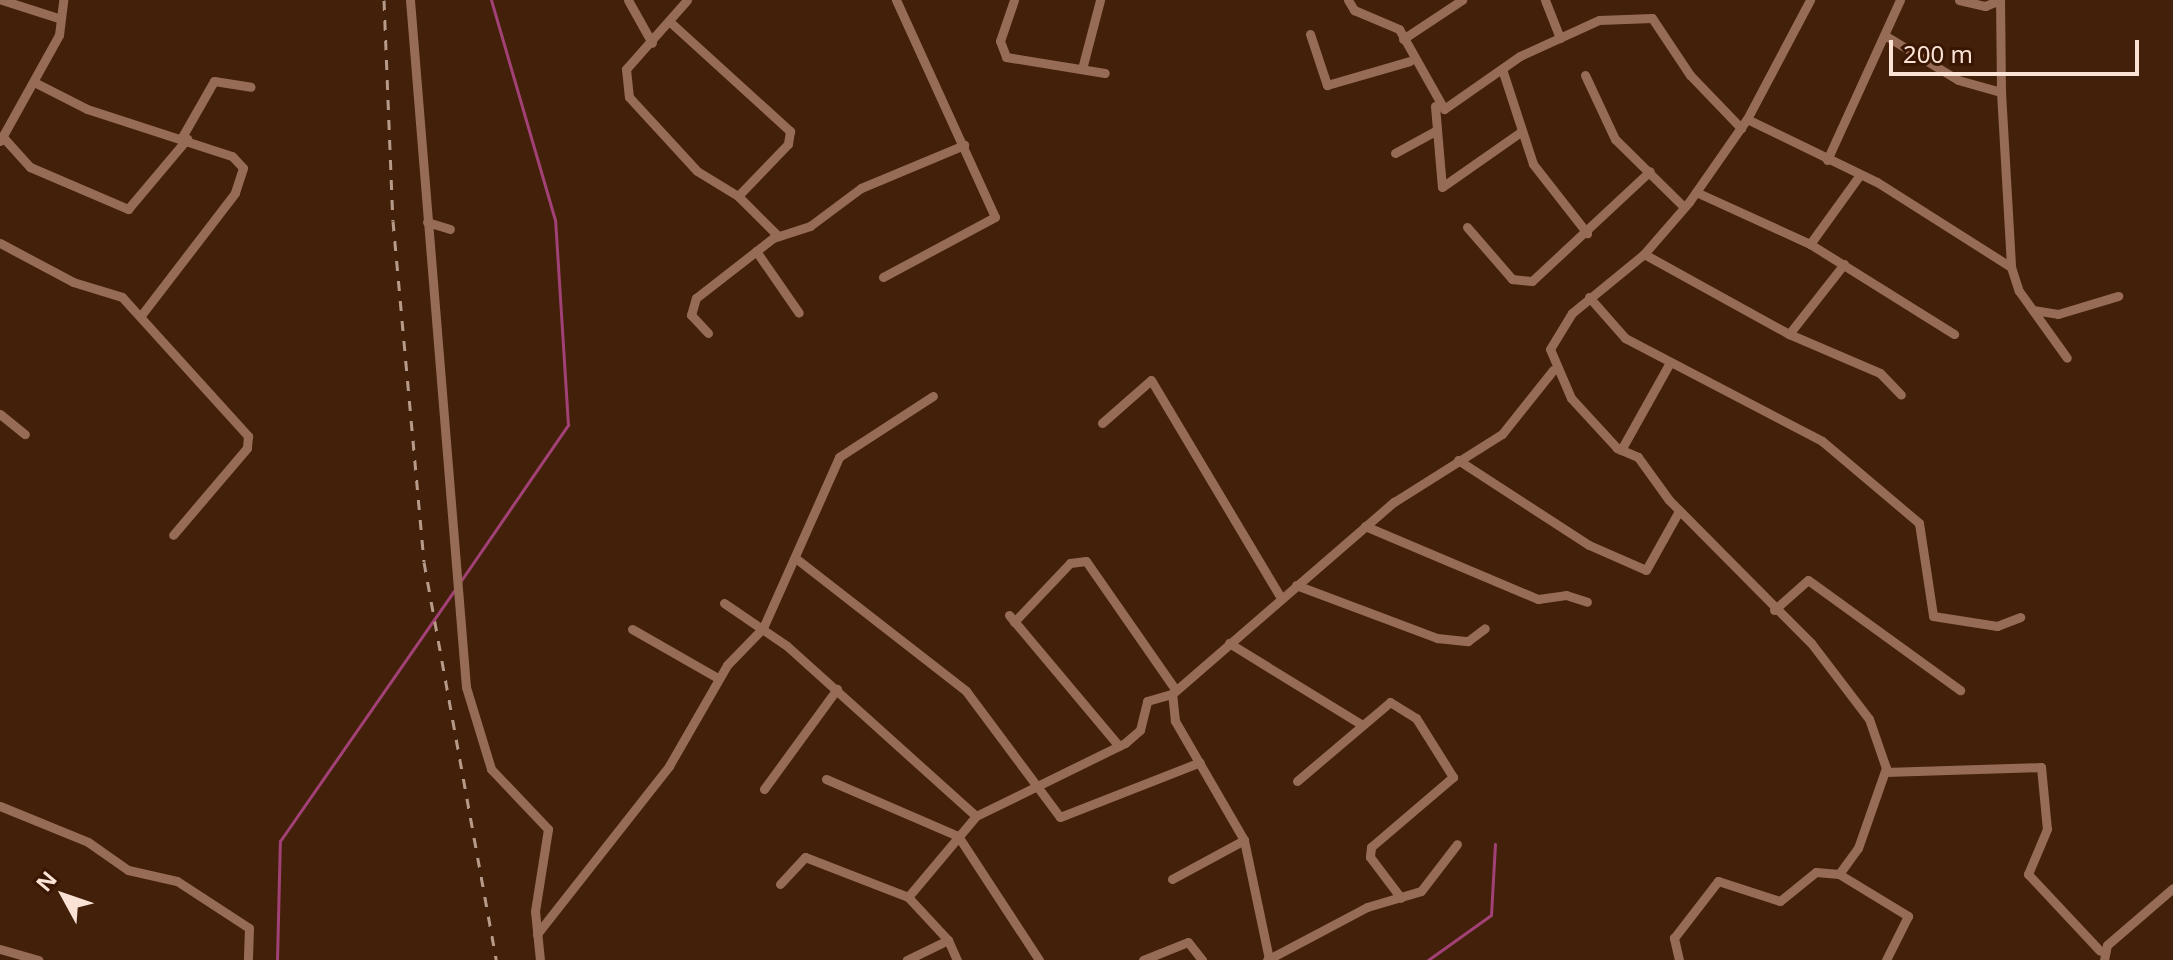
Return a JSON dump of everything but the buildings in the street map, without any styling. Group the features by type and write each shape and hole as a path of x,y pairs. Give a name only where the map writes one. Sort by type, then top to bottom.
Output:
{"street":[{"path":"2,0 58,18"},
{"path":"63,0 58,18 59,35 1,139 30,167 128,209 184,138 214,81 251,87"},
{"path":"410,0 466,687 491,769 548,829 537,934 540,960"},
{"path":"628,0 652,43"},
{"path":"687,0 624,74 634,106 697,171 738,196 778,236"},
{"path":"883,277 994,221 964,145 896,0"},
{"path":"1014,0 1000,41 1006,57 1083,65 1105,73"},
{"path":"1083,65 1100,0"},
{"path":"1348,0 1354,10 1396,27 1403,39 1410,61 1435,106 1439,181 1447,188 1519,133"},
{"path":"1403,39 1462,0"},
{"path":"1545,0 1560,38"},
{"path":"908,897 976,816 1038,781 1119,746 1138,733 1147,701 1174,692 1365,526 1458,460 1502,434 1553,370 1555,331 1589,297 1644,254 1696,192 1747,119 1810,0"},
{"path":"1827,160 1900,0"},
{"path":"1959,0 2000,1 2001,92 2011,267 2033,310 2067,358"},
{"path":"1435,106 1450,108 1502,69 1609,16 1652,18 1690,75 1741,128"},
{"path":"669,21 790,131 788,144 738,196"},
{"path":"1310,34 1327,85 1410,61"},
{"path":"1886,36 1958,80 2001,92"},
{"path":"1502,69 1519,133 1540,177 1587,233"},
{"path":"1585,75 1615,139 1684,207"},
{"path":"34,82 87,109 232,156 243,168 243,182 142,314"},
{"path":"1747,119 1859,176 2011,267"},
{"path":"1395,153 1437,130"},
{"path":"708,333 691,306 756,251 778,236 810,226 861,188 964,145"},
{"path":"1467,227 1512,279 1525,283 1587,233 1650,171"},
{"path":"1810,244 1859,176"},
{"path":"1696,192 1810,244 1954,334"},
{"path":"427,222 450,229"},
{"path":"0,243 73,282 122,297 142,314 249,442 173,535"},
{"path":"756,251 799,313"},
{"path":"1644,254 1789,334 1880,373 1901,395"},
{"path":"1789,334 1844,264"},
{"path":"2033,310 2058,314 2118,296"},
{"path":"1589,297 1615,330 1669,364 1822,441 1919,523 1933,616 1997,626 2020,617"},
{"path":"1621,450 1669,364"},
{"path":"1553,370 1621,450 1638,457 1679,511 1774,610 1811,643 1869,719 1885,772 1858,848 1839,874"},
{"path":"1102,423 1151,380 1281,598"},
{"path":"537,934 669,766 718,678 763,628 798,560 800,539 839,457 933,396"},
{"path":"0,414 25,434"},
{"path":"1458,460 1581,540 1646,570 1679,511"},
{"path":"1365,526 1538,599 1566,595 1587,602"},
{"path":"798,560 946,672 1038,781 1064,817 1200,762"},
{"path":"1119,746 1012,618 1070,563 1086,561 1174,692 1175,721 1244,840 1268,960 1367,907 1421,891 1457,844"},
{"path":"1774,610 1808,580 1960,690"},
{"path":"1296,585 1437,638 1468,641 1485,628"},
{"path":"724,603 763,628 837,689 976,816"},
{"path":"632,629 718,678"},
{"path":"1229,643 1359,723"},
{"path":"764,789 837,689"},
{"path":"1297,781 1359,723 1398,702 1453,771 1443,789 1371,847 1370,857 1401,898"},
{"path":"1885,772 2041,767 2047,829 2028,874 2102,956 2173,888"},
{"path":"826,779 958,836 1038,959"},
{"path":"0,806 63,829 128,870 177,881 249,928 248,960"},
{"path":"1172,879 1244,840"},
{"path":"780,884 805,857 908,897 948,940 957,960"},
{"path":"1679,960 1674,938 1718,881 1780,901 1816,872 1839,874 1908,916 1886,960"},
{"path":"907,960 948,940"},
{"path":"1143,960 1188,942 1202,960"},
{"path":"0,949 38,960"}],"waterway":[{"path":"460,582 568,425 555,220 491,0"},
{"path":"277,960 280,841 454,591"},
{"path":"1428,960 1491,915 1495,844"}],"railway":[{"path":"384,0 393,221 424,562 496,960"}]}
